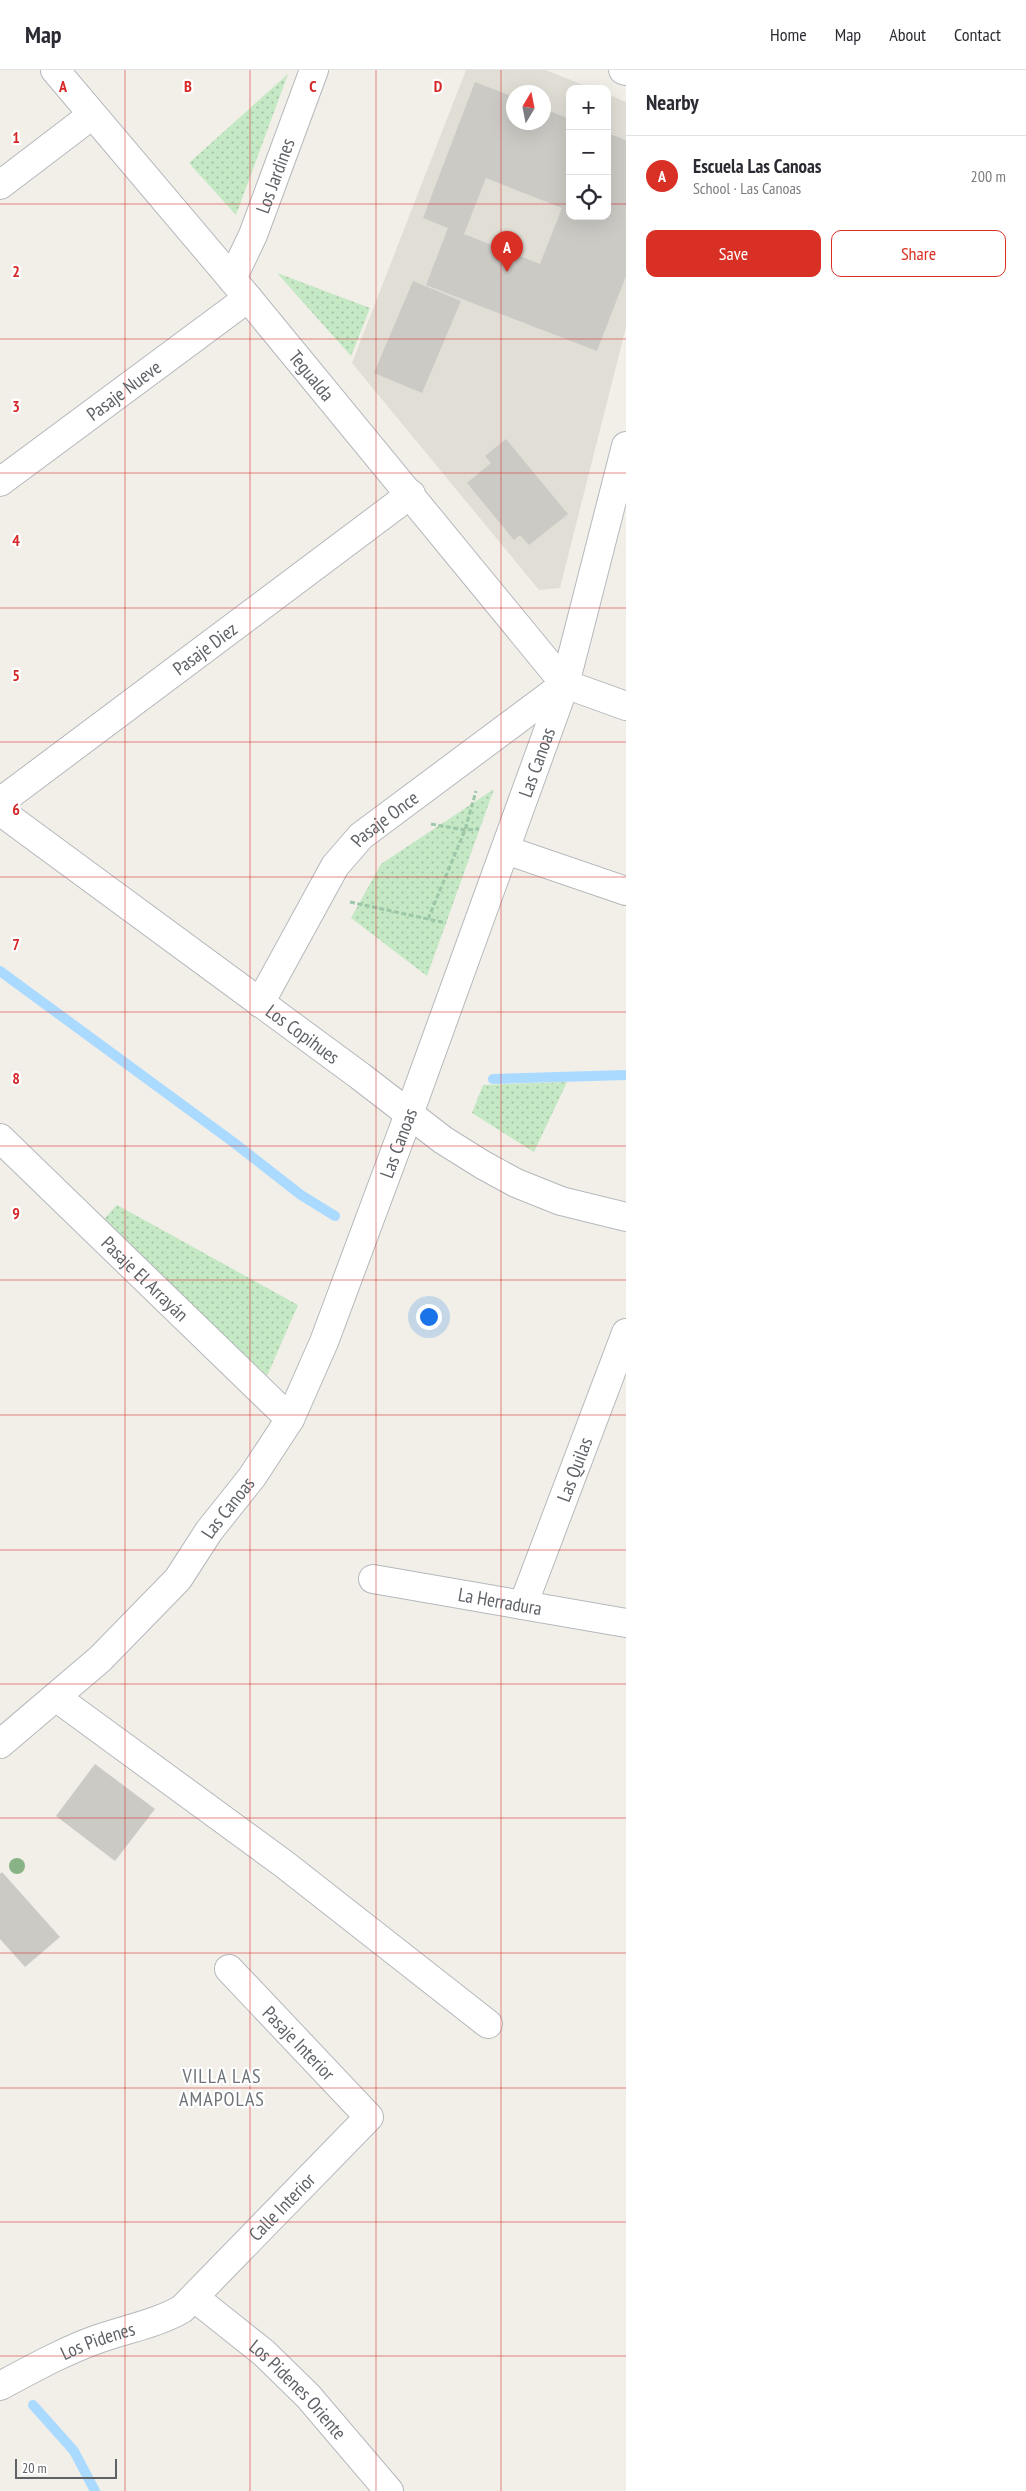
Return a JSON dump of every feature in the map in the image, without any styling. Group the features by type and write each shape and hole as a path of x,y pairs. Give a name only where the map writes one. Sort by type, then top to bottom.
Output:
{"street":[{"name":"Tegualda","path":"55,70 240,288 565,684"},
{"name":"Los Jardines","path":"240,288 253,235 314,70"},
{"path":"0,185 92,115"},
{"name":"Pasaje Nueve","path":"0,482 240,288"},
{"name":"Las Canoas","path":"0,1744 57,1698 100,1659 178,1579 209,1531 252,1477 290,1420 320,1350 409,1114 565,684 617,518 626,446"},
{"name":"Pasaje Diez","path":"0,802 411,494"},
{"path":"565,684 626,706"},
{"name":"Pasaje Once","path":"260,1003 335,866 349,848 361,836 565,684"},
{"name":"Los Copihues","path":"0,811 443,1140 516,1183 561,1201 626,1218"},
{"path":"509,839 626,891"},
{"name":"Pasaje El Arrayán","path":"0,1138 290,1420"},
{"name":"Las Quilas","path":"523,1605 626,1333"},
{"name":"La Herradura","path":"373,1579 626,1623"},
{"path":"57,1698 284,1864 488,2024"},
{"name":"Pasaje Interior","path":"229,1969 369,2117"},
{"name":"Calle Interior","path":"195,2298 369,2117"},
{"name":"Los Pidenes","path":"0,2386 96,2339 167,2317 195,2298"},
{"name":"Los Pidenes Oriente","path":"195,2298 264,2353 308,2396 389,2491"}],"path":[{"path":"428,919 465,830 491,740"},
{"path":"389,817 509,839"},
{"path":"320,896 477,929"}],"shaded area":[{"path":"466,70 546,70 583,85 566,85 566,220 611,220 611,96 626,102 626,327 560,588 539,590 352,363"}],"green space":[{"path":"288,74 236,215 189,163"},
{"path":"277,273 370,308 351,356"},
{"path":"494,789 427,976 351,918 381,864"},
{"path":"567,1082 534,1152 472,1113 483,1085"},
{"path":"117,1205 298,1305 267,1376 103,1220"}],"building":[{"path":"475,82 506,94 506,130 551,130 551,112 566,117 566,220 611,220 611,134 626,140 626,276 597,351 426,285 448,228 423,218","holes":["486,178 562,208 540,264 464,234"]},
{"path":"413,281 461,301 422,393 374,373"},
{"path":"506,439 568,514 529,545 520,535 514,540 467,483 491,463 485,456"},
{"path":"95,1764 155,1809 115,1861 56,1816"},
{"path":"2,1872 60,1937 25,1967 0,1939 0,1874"}],"waterway":[{"path":"0,971 233,1142 301,1195 335,1216"},
{"path":"493,1079 626,1075"},
{"path":"33,2405 74,2451 95,2491"}],"place":[{"name":"Escuela Las Canoas","path":"507,272"}],"district":[{"name":"VILLA LAS AMAPOLAS","path":"222,2088"}]}
